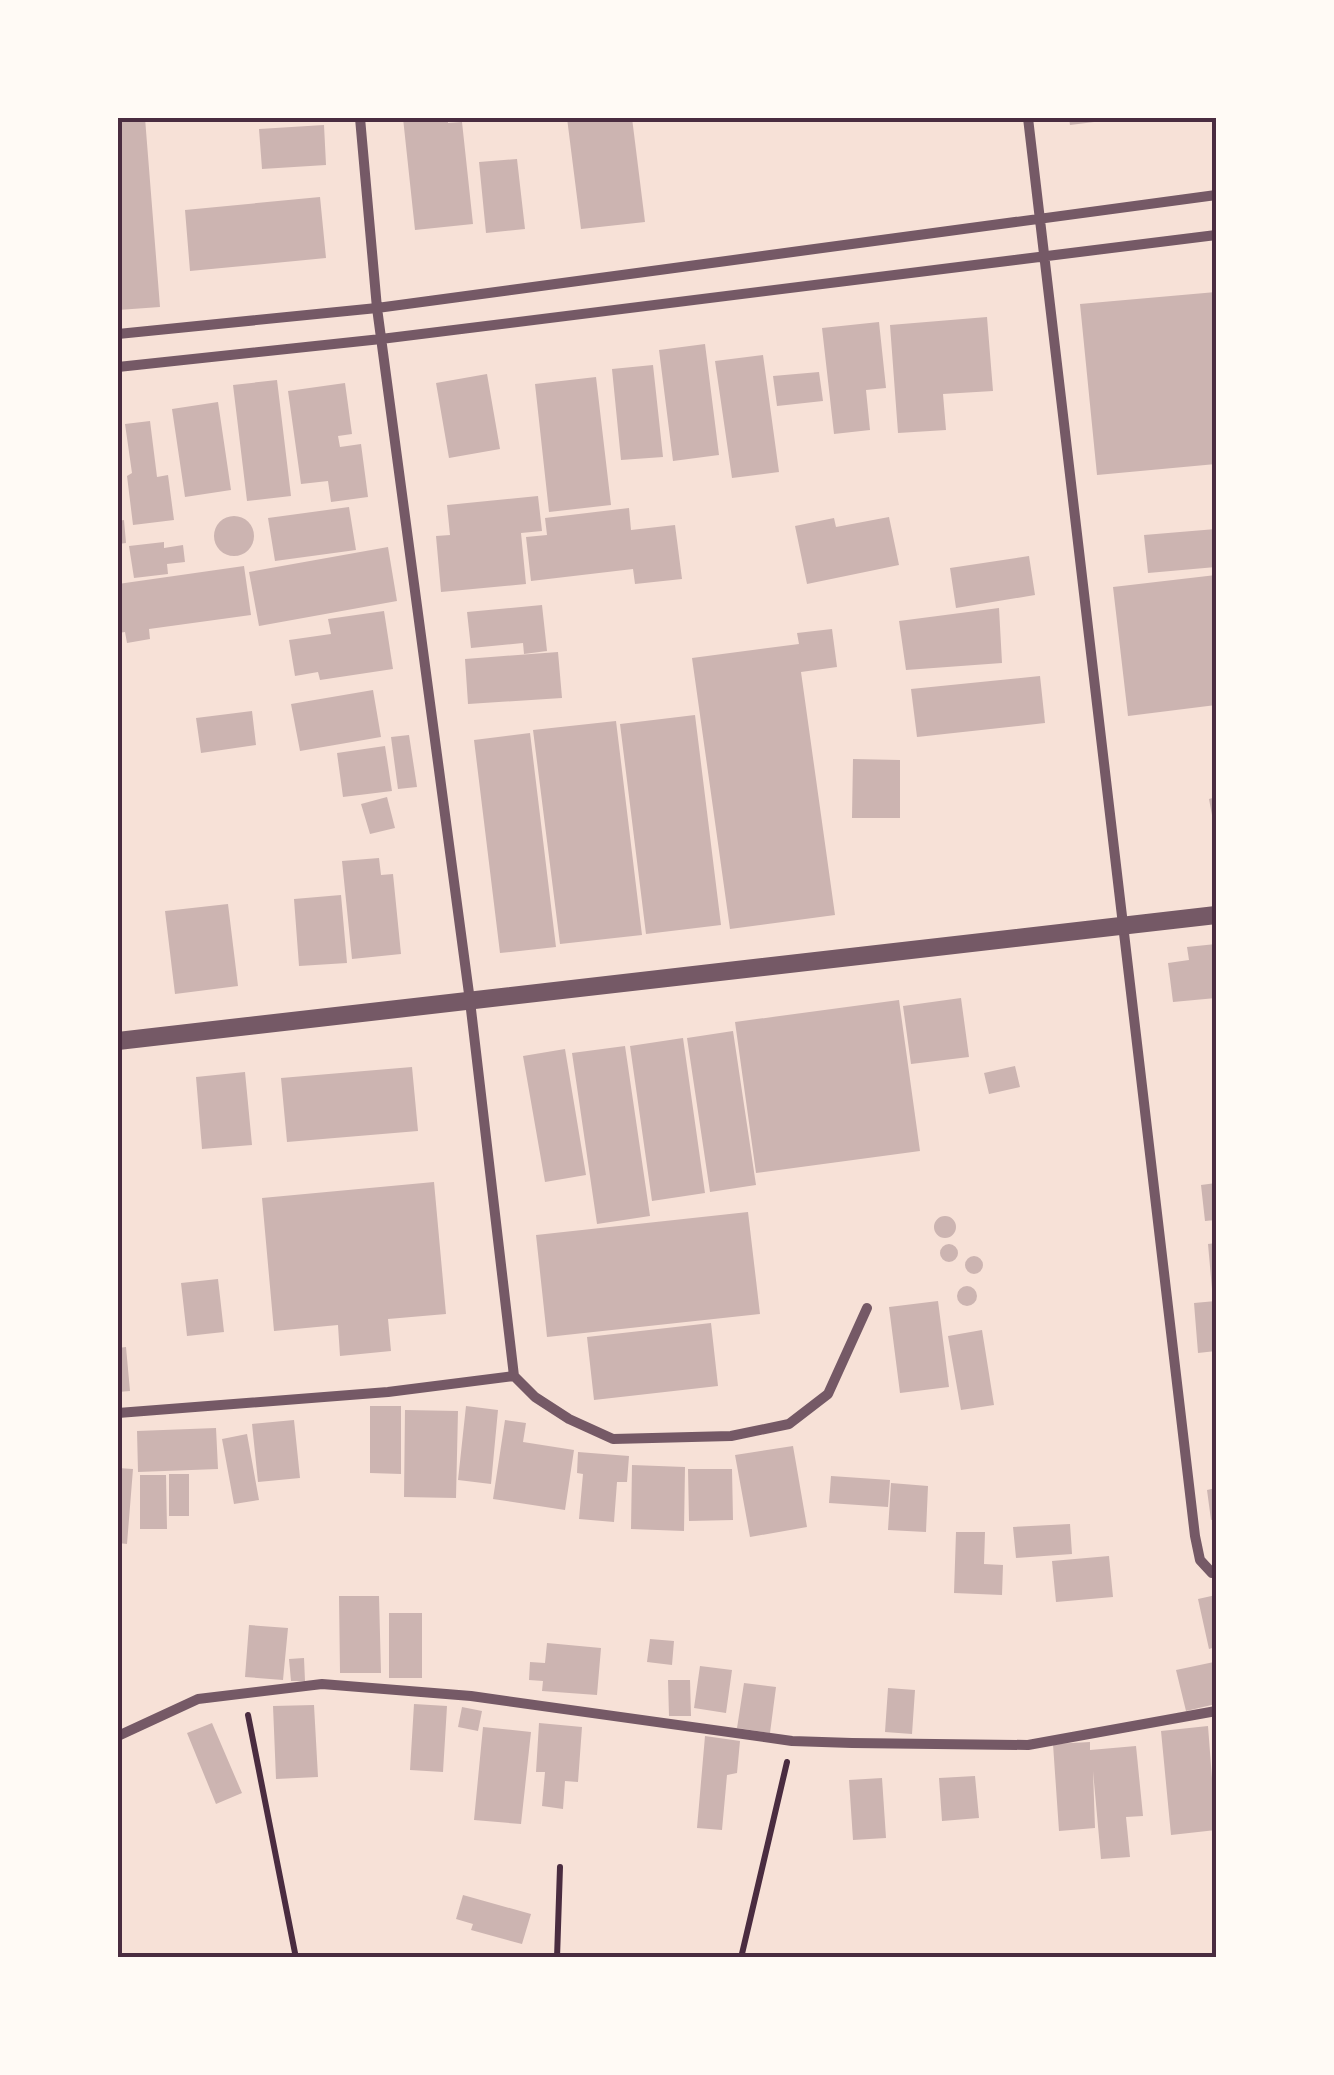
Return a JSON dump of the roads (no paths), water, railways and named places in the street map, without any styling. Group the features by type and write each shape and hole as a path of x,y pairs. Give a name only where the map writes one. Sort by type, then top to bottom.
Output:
{"street":[{"path":"360,118 376,308 470,1001 514,1376 535,1397 613,1439 731,1436 789,1424 828,1394 867,1308"},
{"path":"1028,118 1195,1536 1200,1560 1216,1573"},
{"path":"118,334 376,308 1216,194"},
{"path":"118,367 380,339 1216,234"},
{"path":"118,1041 1216,915"},
{"path":"118,1413 388,1392 514,1376"},
{"path":"118,1736 198,1699 322,1684 471,1696 792,1741 1028,1745 1216,1710"}]}
